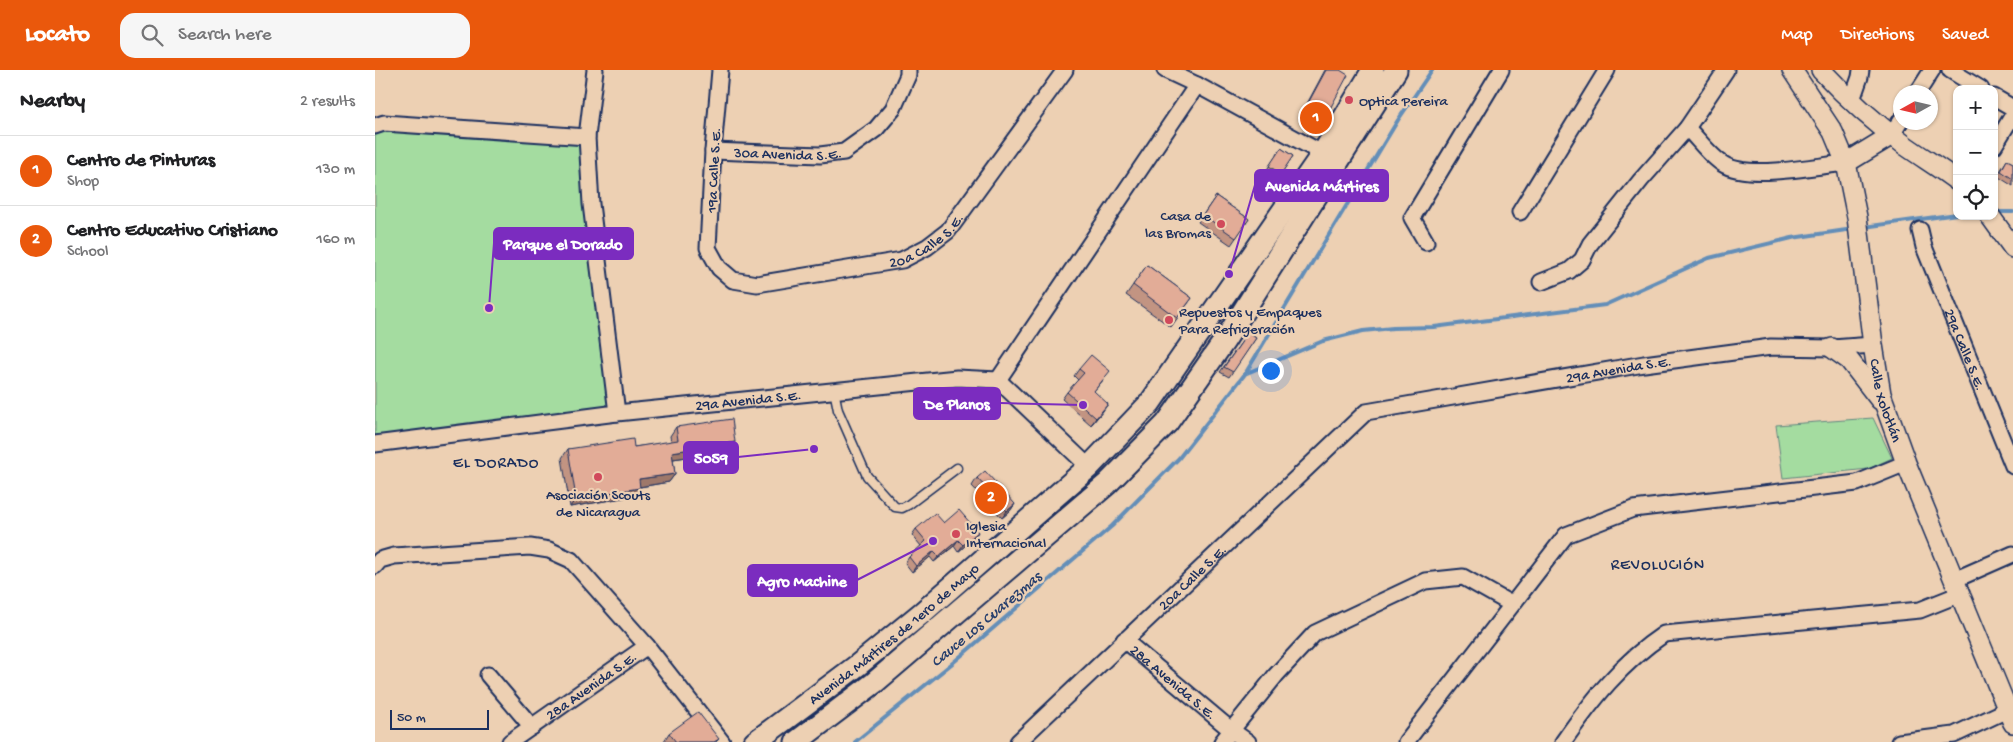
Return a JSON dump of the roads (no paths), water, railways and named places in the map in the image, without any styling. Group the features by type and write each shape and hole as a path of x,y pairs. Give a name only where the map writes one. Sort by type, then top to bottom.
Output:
{"main road":[{"name":"Avenida Mártires de 1ero de Mayo","path":"802,740 874,684 1107,484 1167,423 1225,340 1331,158 1373,70"},
{"name":"Avenida Mártires de 1ero de Mayo","path":"755,742 858,665 923,612 1089,467 1150,403 1396,70"},
{"path":"858,665 874,684"}],"street":[{"path":"595,70 587,137 591,204 617,413"},
{"name":"19a Calle S.E.","path":"719,268 708,248 713,151 720,70"},
{"name":"30a Avenida S.E.","path":"713,151 820,155 844,152 876,129 893,109 908,75 908,70"},
{"name":"20a Calle S.E.","path":"719,268 733,280 757,284 902,260 927,247 948,231 1065,70"},
{"path":"1165,70 1197,85 1331,158"},
{"path":"1426,242 1412,218 1501,70"},
{"path":"1519,212 1607,70"},
{"path":"1541,282 1569,271 1582,260 1590,244 1618,208 1687,128 1725,70"},
{"path":"1852,100 1861,70"},
{"path":"1922,85 1932,70"},
{"path":"1950,70 1974,85"},
{"path":"1793,71 1823,88 1833,99 1839,102 1852,100"},
{"name":"Calle Xolotlán","path":"1793,71 1833,132 1845,163 1862,247 1873,345 1881,394 1906,463 2010,717"},
{"path":"1826,72 1852,100 1893,126"},
{"path":"1089,467 998,380 1197,85"},
{"path":"1998,99 2013,108"},
{"path":"1998,139 2013,115"},
{"path":"375,126 384,123 587,137"},
{"path":"1687,128 1722,164 1739,171 1761,172 1845,163 1893,130"},
{"path":"1898,130 1953,179"},
{"path":"1996,223 2013,248"},
{"name":"29a Calle S.E.","path":"1920,230 1924,247 2013,466"},
{"name":"29a Avenida S.E.","path":"1366,412 1644,364 1762,348 1833,348 1873,345"},
{"path":"1833,348 1855,366 1886,407"},
{"name":"29a Avenida S.E.","path":"375,444 617,413 834,390 957,378 998,380"},
{"name":"20a Calle S.E.","path":"1018,742 1366,412"},
{"path":"1405,742 1511,604 1567,535 1633,508 1857,483 1906,463"},
{"path":"375,566 380,560 394,556 530,547 549,550 571,560 647,646 722,742"},
{"path":"1563,742 1594,698 1639,650 1664,634 1920,610 2013,554"},
{"path":"1227,736 1276,675 1315,633 1425,581 1463,577 1511,604"},
{"name":"28a Avenida S.E.","path":"1124,640 1227,736 1248,742"},
{"name":"28a Avenida S.E.","path":"509,742 647,646"},
{"path":"487,674 532,727"},
{"path":"1899,742 1954,735 2010,717"}],"lane":[{"path":"834,390 838,410 867,476 895,507 902,508 908,505 957,468"}],"waterway":[{"name":"Cauce Los Cuarezmas","path":"855,742 955,661 1112,526 1179,458 1245,374 1398,120 1432,70"},
{"path":"1998,212 2013,212"},
{"path":"1864,227 1953,215"},
{"path":"1247,373 1323,341 1363,331 1434,327 1605,305 1709,258 1792,238 1853,229"}],"place":[{"name":"Optica Pereira","path":"1349,100"},
{"name":"Centro de Pinturas","path":"1316,118"},
{"name":"Casa de las Bromas","path":"1221,224"},
{"name":"Avenida Mártires","path":"1229,274"},
{"name":"Parque el Dorado","path":"489,308"},
{"name":"Repuestos y Empaques Para Refrigeración","path":"1169,320"},
{"name":"De Planos","path":"1083,405"},
{"name":"5059","path":"814,449"},
{"name":"Asociación Scouts de Nicaragua","path":"598,477"},
{"name":"Centro Educativo Cristiano","path":"991,498"},
{"name":"Iglesia Internacional","path":"956,534"},
{"name":"Agro Machine","path":"933,541"}],"district":[{"name":"EL DORADO","path":"496,461"},
{"name":"REVOLUCIÓN","path":"1658,563"}]}
